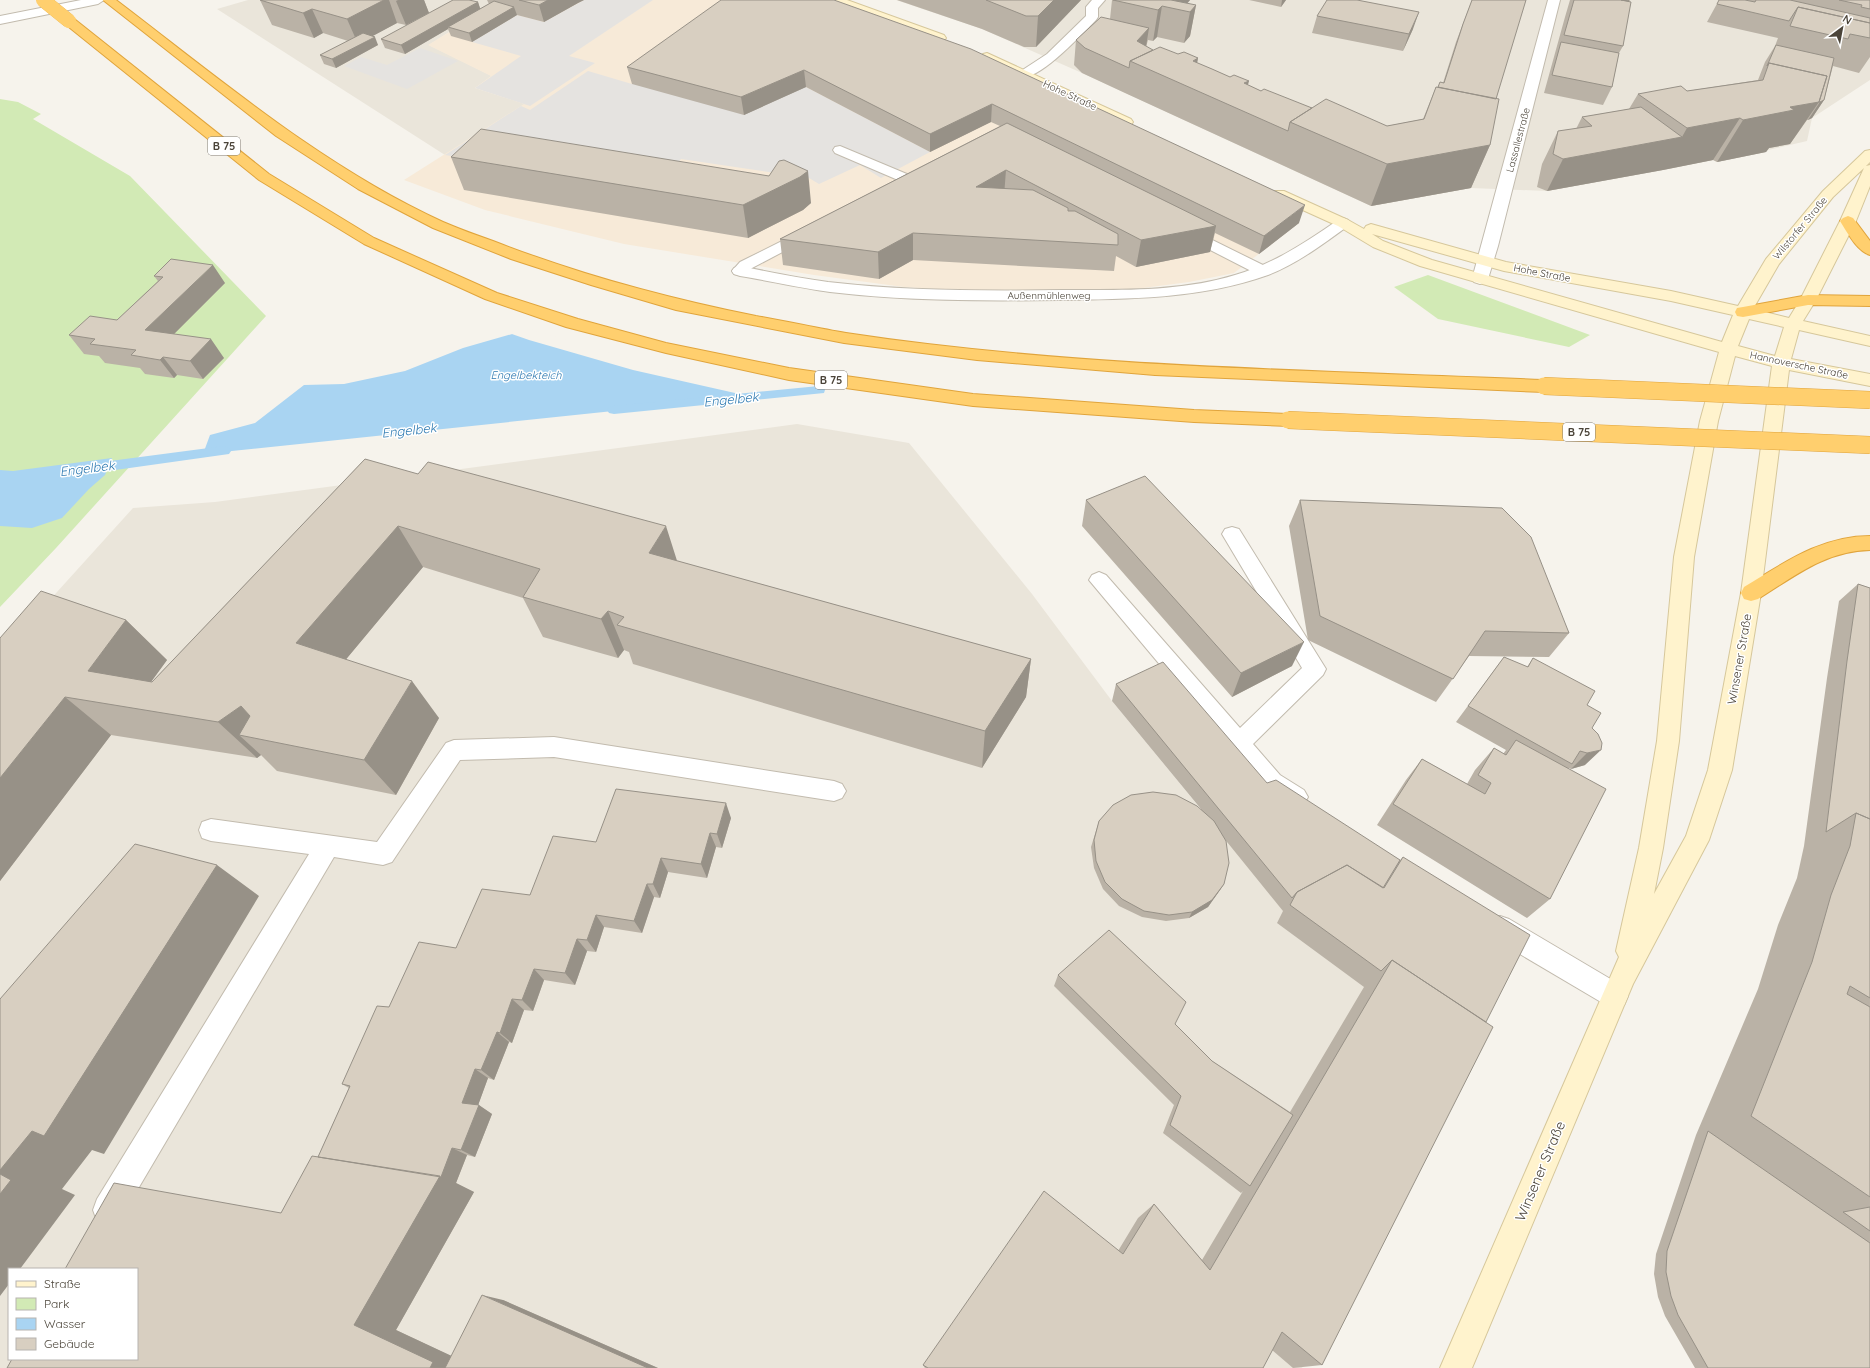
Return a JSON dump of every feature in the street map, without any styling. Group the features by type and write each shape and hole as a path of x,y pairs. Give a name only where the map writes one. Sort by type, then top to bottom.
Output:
{"highway":[{"name":"B 75","path":"43,0 264,177 369,241 491,296 572,323 666,348 789,374 973,400 1194,416 1870,445"},
{"path":"109,0 281,133 363,186 438,225 517,256 597,282 682,306 844,338 977,355 1155,369 1870,400"},
{"path":"1848,221 1856,234 1870,250"},
{"path":"1743,312 1808,300 1870,301"},
{"path":"1751,593 1804,561 1829,549 1853,543 1870,543"}],"street":[{"path":"0,20 98,0"},
{"path":"836,0 954,43"},
{"path":"1026,74 1051,57 1092,17 1092,7 1098,0"},
{"name":"Lassallestraße","path":"1480,279 1554,0"},
{"name":"Hohe Straße","path":"976,52 1141,128"},
{"path":"840,150 916,176 875,198"},
{"name":"Wilstorfer Straße","path":"1743,312 1772,262 1783,247 1828,194 1870,154"},
{"path":"1793,324 1808,300 1848,221 1870,169"},
{"name":"Hohe Straße","path":"1270,190 1343,222 1378,244 1408,257 1480,279 1609,314 1728,349"},
{"name":"Hohe Straße","path":"1343,222 1539,273 1671,296 1743,312"},
{"name":"Außenmühlenweg","path":"821,226 746,265 740,271 840,288 964,295 1111,295 1162,292 1213,285 1263,271 1310,246 1343,222"},
{"path":"1169,223 1263,271"},
{"path":"1743,312 1870,342"},
{"name":"Winsener Straße","path":"1619,986 1651,848 1668,741 1684,557 1709,421 1728,349 1743,312"},
{"name":"Winsener Straße","path":"1456,1368 1619,986 1697,840 1720,770 1751,593 1781,363 1793,324"},
{"name":"Hannoversche Straße","path":"1728,349 1781,363 1870,380"},
{"path":"1232,534 1293,636 1315,669 1239,743"},
{"path":"1099,580 1272,782 1312,808"},
{"path":"211,830 328,845 382,854 454,750 554,747 834,791"},
{"path":"97,1228 328,845"},
{"path":"1480,915 1527,945 1619,986"}],"shaded area":[{"path":"248,0 499,0 429,45 492,76 475,88 525,104 445,155 217,9"},
{"path":"502,0 788,0 1036,98 1299,223 1234,273 1189,282 1128,290 968,291 904,287 814,275 624,244 485,210 404,180 524,104 475,88 491,76 428,45"},
{"path":"584,0 653,0 569,56 595,63 530,106 475,88 521,56 472,42 517,15 544,22"},
{"path":"896,0 1870,0 1870,80 1812,118 1807,141 1717,162 1713,160 1547,191 1471,188 1371,206 1082,73 982,29"},
{"path":"420,48 458,61 407,89 344,66 361,57 387,65"},
{"path":"588,71 632,84 806,87 930,152 881,178 860,165 819,184 809,178 681,159 658,189 445,155 521,106 530,110"},
{"path":"797,424 909,443 1032,594 1112,701 1214,825 1515,955 1302,1368 0,1368 0,655 133,508 215,502"}],"green space":[{"path":"0,99 18,102 41,114 33,119 130,176 266,316 56,548 0,607"},
{"path":"1428,275 1590,335 1569,347 1438,319 1394,287"}],"water":[{"name":"Engelbekteich","path":"526,330 638,363 767,395 203,454 210,435 255,423 304,385 344,384 405,371 463,348"},
{"path":"112,458 105,475 89,489 62,518 32,528 0,526 0,470 13,471"}],"pier":[{"path":"526,328 639,361 768,393 769,395 763,397 735,393 633,370 509,333"}],"building":[{"path":"260,0 384,0 347,19 312,9 303,13"},
{"path":"453,0 469,0 478,2 401,45 381,39"},
{"path":"519,0 548,0 539,5"},
{"path":"721,0 834,0 971,49 1305,205 1264,236 992,104 930,134 804,70 741,97 627,67"},
{"path":"986,0 1054,0 1038,16 1026,16"},
{"path":"1113,0 1171,0 1196,5 1190,12 1162,6 1158,10"},
{"path":"1327,0 1357,0 1419,12 1409,34 1317,16"},
{"path":"1472,0 1526,0 1496,99 1438,87 1440,82 1444,83"},
{"path":"1574,0 1621,0 1631,2 1623,46 1564,35"},
{"path":"1719,0 1745,0 1755,2 1756,0 1790,0 1870,18 1870,23 1798,7 1789,21 1717,4"},
{"path":"1839,0 1870,0 1870,9 1861,7 1862,5"},
{"path":"494,1 514,7 469,33 448,27"},
{"path":"1798,7 1870,23 1870,38 1850,34 1848,39 1790,26"},
{"path":"1101,17 1149,28 1137,41 1153,50 1130,61 1129,68 1085,48 1076,40"},
{"path":"363,33 375,37 332,59 320,55"},
{"path":"1561,42 1619,53 1612,87 1552,75"},
{"path":"1776,45 1834,58 1824,100 1819,102 1827,76 1769,63 1767,66"},
{"path":"1160,47 1178,54 1184,52 1198,58 1193,61 1230,77 1234,75 1249,81 1244,83 1261,91 1264,89 1312,108 1290,122 1288,131 1130,61"},
{"path":"1769,63 1827,76 1819,102 1790,107 1794,110 1743,120 1740,118 1687,128 1638,94 1681,86 1687,91 1763,80"},
{"path":"1436,87 1499,99 1490,145 1387,164 1290,122 1326,99 1387,126 1424,119"},
{"path":"1641,107 1682,137 1563,159 1553,154 1558,131 1592,126 1582,117"},
{"path":"1007,123 1216,226 1141,240 1006,170 976,187 1033,190 1068,208 1068,211 1075,211 1118,234 1118,245 913,233 878,252 780,239"},
{"path":"481,129 769,176 779,161 784,160 808,171 800,177 743,205 451,157"},
{"path":"171,259 213,265 145,330 211,339 190,361 163,357 160,360 131,355 136,350 90,344 95,339 69,335 90,316 117,320 163,277 154,276"},
{"path":"365,459 418,474 428,462 666,526 649,553 1031,659 985,731 617,625 624,617 608,611 601,619 523,597 540,569 398,526 296,643 412,681 364,760 239,735 250,716 241,706 218,722 65,697 0,778 0,638 41,591 126,620 88,671 152,682"},
{"path":"1145,476 1304,642 1241,673 1086,500"},
{"path":"1300,500 1502,508 1531,537 1569,633 1485,631 1453,679 1320,616"},
{"path":"1858,584 1870,588 1870,819 1856,813 1826,832 1847,661"},
{"path":"1504,657 1528,667 1533,658 1595,691 1587,705 1601,713 1592,728 1598,734 1602,743 1601,750 1587,753 1580,751 1572,764 1468,706"},
{"path":"1163,662 1267,783 1276,780 1400,860 1383,888 1347,865 1297,892 1292,898 1116,684"},
{"path":"1516,740 1606,789 1550,899 1393,804 1422,759 1485,794 1491,783 1478,775 1494,748 1506,755"},
{"path":"616,789 726,803 717,834 710,833 701,864 661,858 653,884 647,884 634,921 596,915 587,940 577,939 565,973 534,969 522,1000 512,999 500,1033 497,1032 481,1070 475,1069 462,1103 479,1105 461,1150 452,1148 441,1177 318,1157 350,1086 342,1084 377,1006 389,1007 419,942 456,948 482,889 530,895 553,836 596,842"},
{"path":"1153,792 1176,795 1197,806 1214,821 1226,841 1229,863 1224,884 1212,900 1192,912 1169,915 1144,911 1122,899 1105,882 1096,861 1094,840 1099,821 1113,805 1131,795"},
{"path":"1856,813 1870,819 1870,998 1850,986 1847,994 1870,1007 1870,1197 1751,1116 1812,962 1831,895 1850,846"},
{"path":"135,844 217,865 44,1136 32,1131 0,1170 0,999"},
{"path":"1403,857 1530,935 1486,1022 1392,960 1381,971 1290,905 1297,892 1347,865 1384,888"},
{"path":"1109,930 1186,1002 1175,1024 1212,1061 1293,1115 1250,1186 1170,1125 1181,1096 1058,975"},
{"path":"1392,960 1493,1027 1322,1365 1282,1332 1263,1368 928,1368 923,1365 1044,1191 1123,1254 1154,1204 1210,1270"},
{"path":"1708,1131 1870,1243 1870,1368 1708,1368 1678,1315 1671,1296 1666,1272 1667,1251"},
{"path":"312,1156 440,1176 354,1325 433,1362 430,1368 7,1368 11,1360 138,1360 138,1268 66,1268 114,1183 281,1213"},
{"path":"0,1174 11,1180 0,1194"},
{"path":"1870,1207 1870,1231 1843,1212"},
{"path":"482,1295 648,1368 445,1368"}],"waterway":[{"name":"Engelbek","path":"614,410 819,390"},
{"name":"Engelbek","path":"87,469 224,451"}]}
